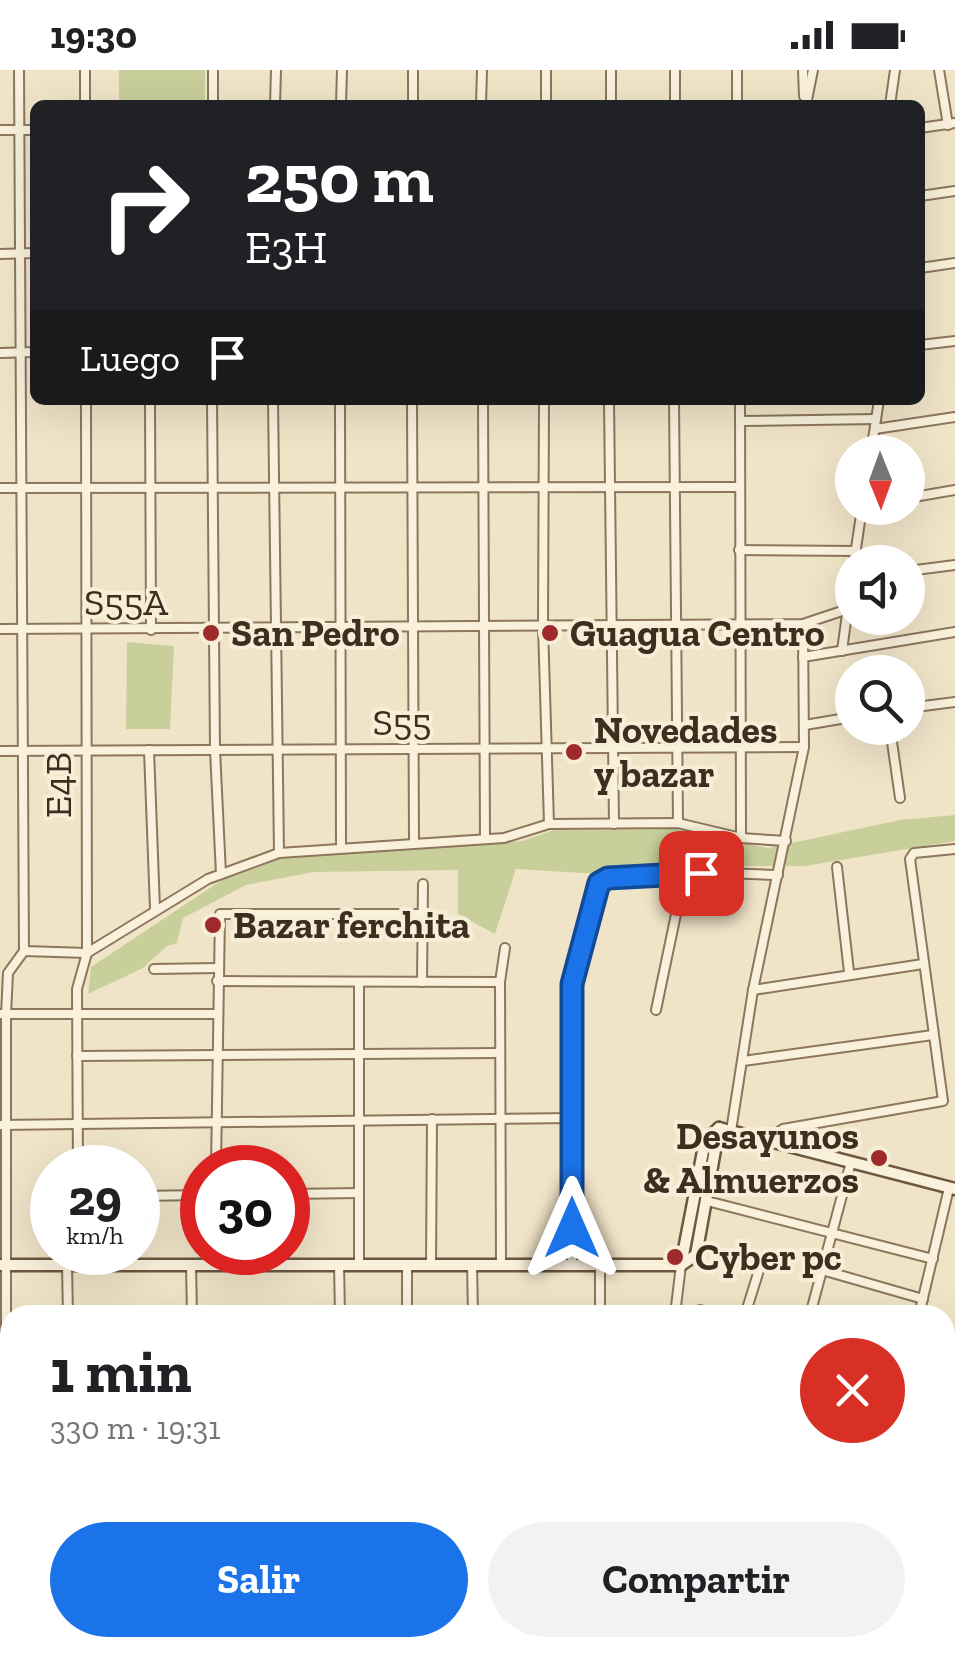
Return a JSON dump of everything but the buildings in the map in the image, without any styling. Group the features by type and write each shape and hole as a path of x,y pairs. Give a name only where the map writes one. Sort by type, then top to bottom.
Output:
{"main road":[{"path":"719,1128 952,1188"},
{"path":"310,1263 682,1265 696,1255 719,1128"},
{"path":"682,1265 706,1141 719,1128"},
{"path":"2,1265 30,1263"}],"street":[{"path":"3,1305 3,1014 8,973 24,952 19,70"},
{"path":"85,70 85,100"},
{"path":"212,100 213,70"},
{"path":"276,70 276,100"},
{"path":"341,100 342,70"},
{"path":"413,70 413,100"},
{"path":"481,100 482,70"},
{"path":"546,70 546,100"},
{"path":"610,100 611,70"},
{"path":"675,70 675,100"},
{"path":"737,70 737,100"},
{"path":"803,70 805,100"},
{"path":"806,100 813,70"},
{"path":"891,100 895,70"},
{"path":"925,127 951,124 939,70"},
{"path":"0,130 30,130"},
{"path":"925,195 955,190"},
{"path":"0,254 30,254"},
{"path":"925,267 955,263"},
{"path":"925,344 955,341"},
{"path":"0,353 30,352"},
{"name":"E4B","path":"78,1145 76,1016 87,953 86,405"},
{"path":"150,405 151,630"},
{"path":"212,405 215,750 221,874"},
{"path":"273,405 279,853"},
{"path":"340,405 341,847"},
{"path":"412,405 414,840"},
{"path":"483,405 486,839"},
{"path":"544,405 543,626 549,824"},
{"path":"609,405 614,824"},
{"path":"674,405 678,823"},
{"path":"740,405 741,838"},
{"path":"873,435 877,405"},
{"path":"740,420 875,424 955,417"},
{"path":"0,488 739,487"},
{"path":"925,495 955,490"},
{"path":"740,550 835,551"},
{"path":"925,568 955,565"},
{"name":"S55A","path":"0,629 674,627 803,624 835,613"},
{"path":"731,1131 752,990 804,747 803,624"},
{"path":"803,657 955,632"},
{"path":"842,651 844,635"},
{"path":"925,706 955,702"},
{"path":"805,725 835,719"},
{"path":"892,745 900,798"},
{"name":"S55","path":"0,751 804,747"},
{"path":"148,750 155,909"},
{"path":"24,952 87,953 155,909 221,874 279,853 401,846 414,840 486,839 522,835 549,824 678,823 741,838 786,841"},
{"path":"766,1140 783,1128 943,1101 922,964 911,856 955,848"},
{"path":"837,867 849,972"},
{"path":"572,1264 572,984 602,879 778,875"},
{"path":"656,1010 684,876"},
{"path":"422,884 422,982"},
{"path":"216,1145 218,917 422,914"},
{"path":"501,1264 500,982 505,948"},
{"path":"752,990 849,972 922,964"},
{"path":"154,969 217,968"},
{"path":"217,982 500,982"},
{"path":"358,1264 359,983"},
{"path":"3,1014 217,1014"},
{"path":"743,1061 933,1035"},
{"path":"77,1056 500,1053"},
{"path":"3,1124 572,1118"},
{"path":"431,1265 432,1120"},
{"path":"813,1305 851,1162"},
{"path":"922,1305 952,1188"},
{"path":"310,1194 359,1193"},
{"path":"707,1201 932,1259"},
{"path":"339,1264 340,1305"},
{"path":"407,1264 407,1305"},
{"path":"472,1264 473,1305"},
{"path":"600,1264 600,1305"},
{"path":"676,1305 682,1265"},
{"path":"748,1305 760,1267"},
{"path":"822,1270 923,1299"},
{"path":"69,1305 73,1275"},
{"path":"191,1275 192,1305"}],"green space":[{"path":"119,70 205,70 205,100 119,100"},
{"path":"127,642 174,646 170,729 126,729"},
{"path":"955,815 955,841 805,866 701,866 600,874 516,869 495,934 458,914 458,870 313,872 246,885 183,918 177,943 167,946 143,968 88,994 91,967 225,878 284,858 522,841 554,830 679,829 768,848 900,820"}],"place":[{"name":"San Pedro","path":"211,633"},
{"name":"Guagua Centro","path":"550,633"},
{"name":"Novedades y bazar","path":"574,752"},
{"name":"Bazar ferchita","path":"213,925"},
{"name":"Desayunos & Almuerzos","path":"879,1158"},
{"name":"Cyber pc","path":"675,1257"}],"route":[{"path":"572,1228 572,984 599,883 608,878 701,873"}]}
